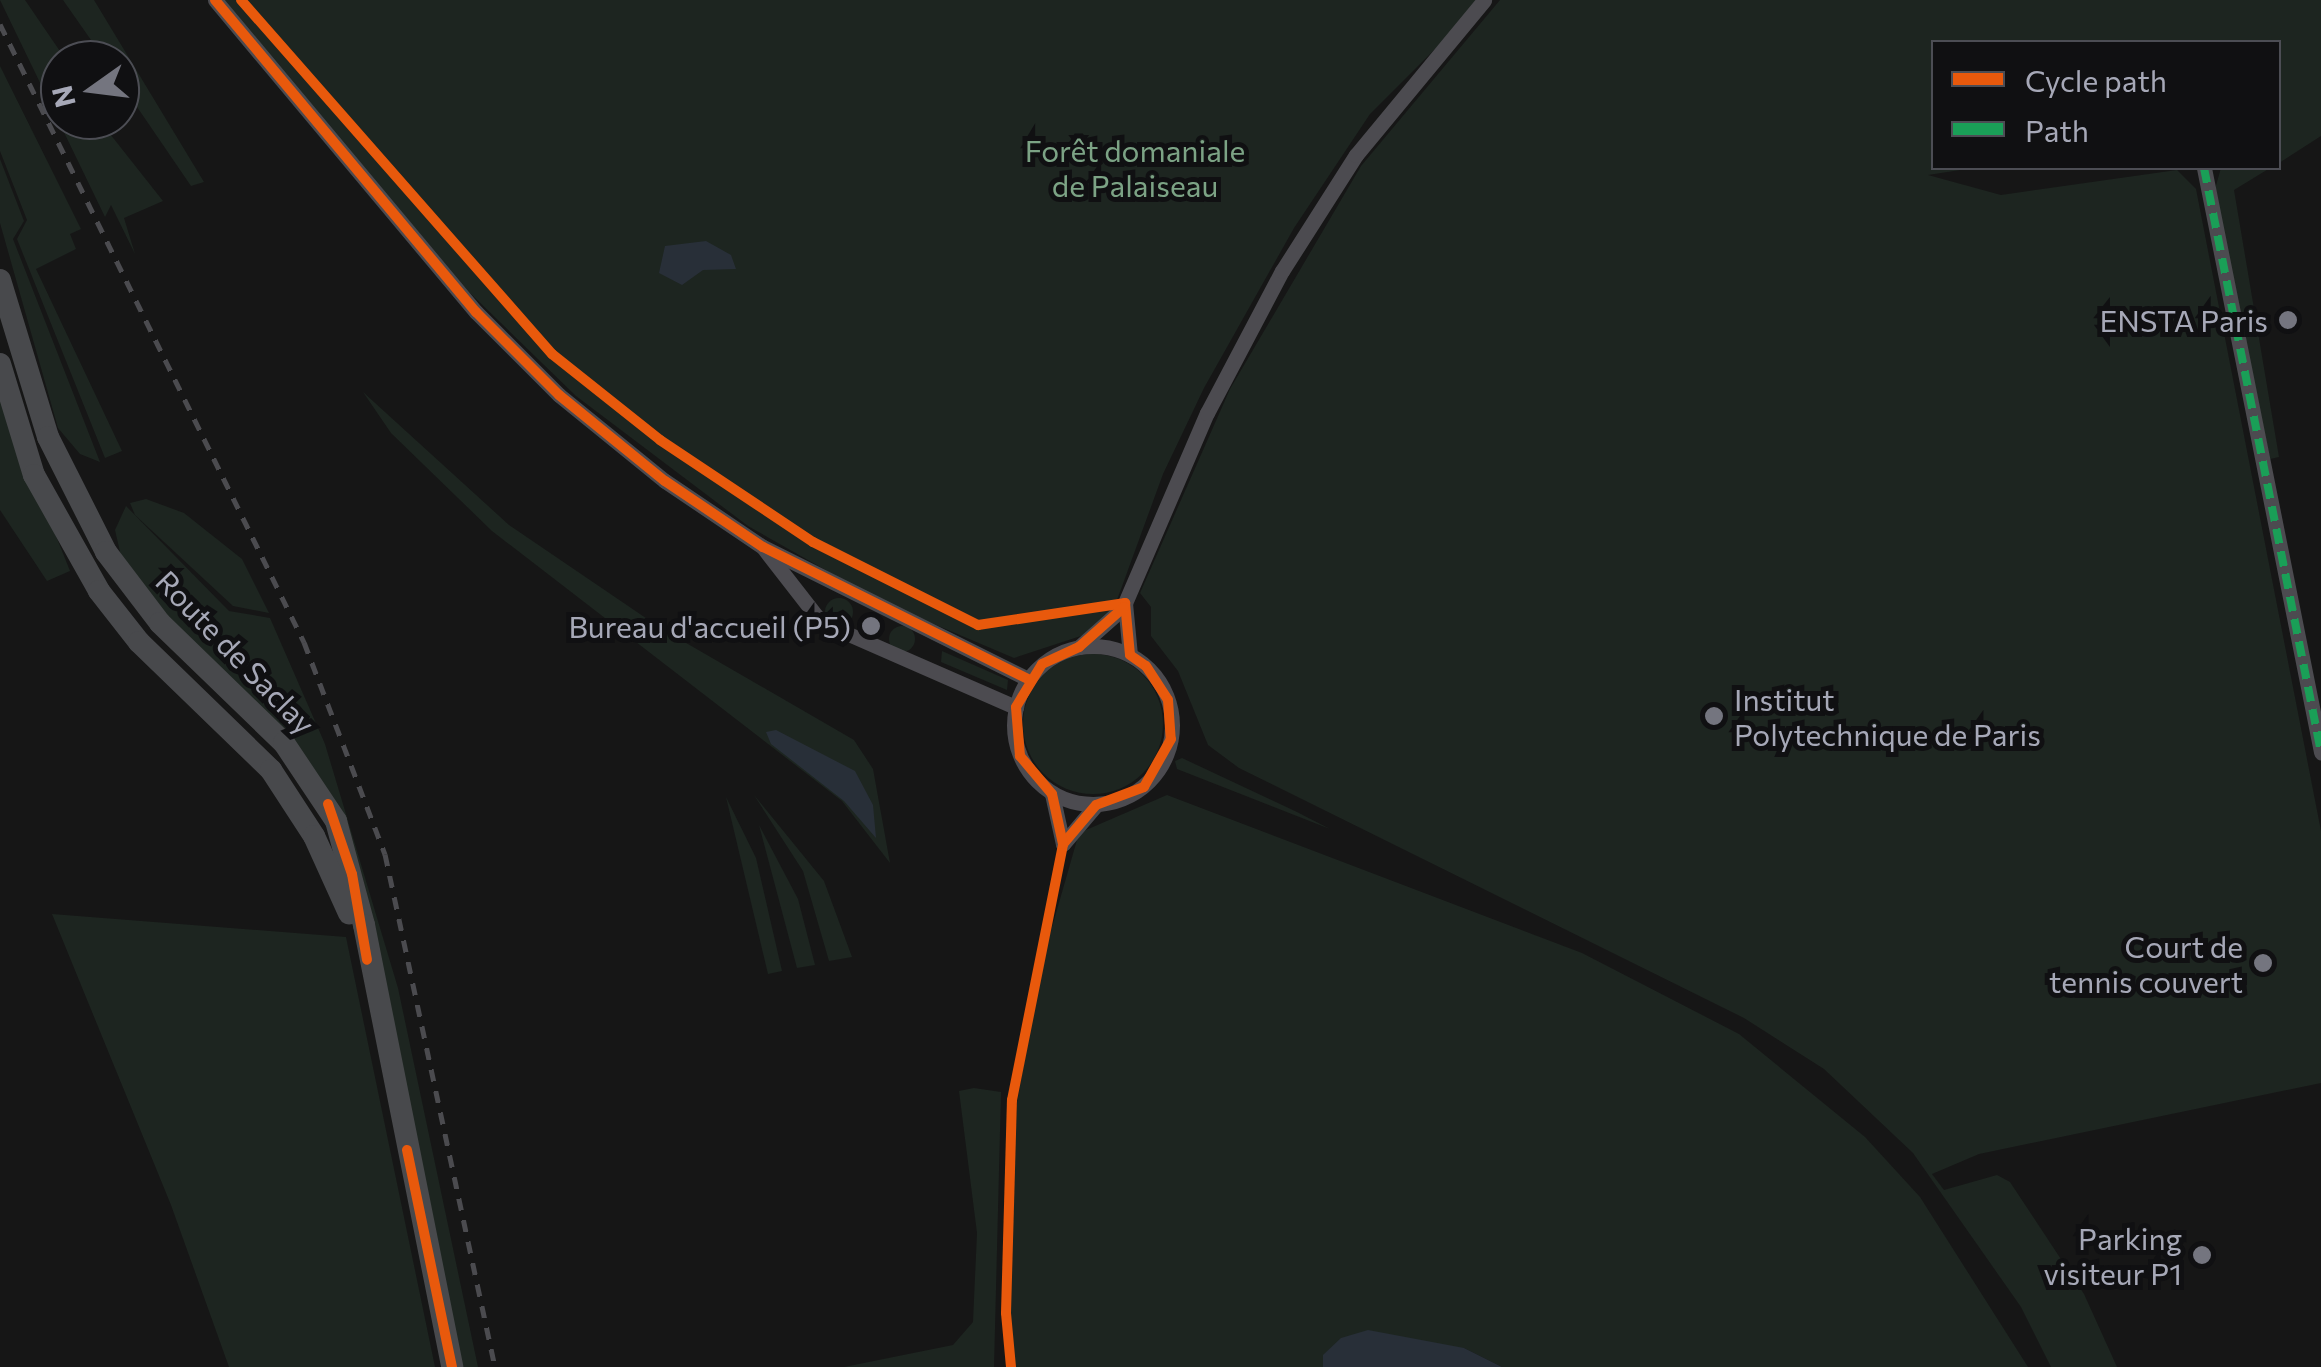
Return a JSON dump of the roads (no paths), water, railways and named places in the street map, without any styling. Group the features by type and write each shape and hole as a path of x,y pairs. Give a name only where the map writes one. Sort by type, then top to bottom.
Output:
{"main road":[{"name":"Route de Saclay","path":"0,280 48,437 106,552 160,623 284,744 328,804 352,874 452,1367"},
{"name":"Route de Saclay","path":"0,364 25,450 58,528 139,642 271,770 333,873 367,960"}],"street":[{"path":"215,0 508,348 666,481 763,547 1028,679"},
{"path":"1079,647 1130,655 1146,666 1168,700 1172,739 1144,786 1096,805 1063,844 1052,794 1020,756 1016,707 1028,679 1042,664 1079,647 1124,607 1207,413 1282,271 1356,156 1484,0"},
{"path":"2204,170 2321,752"},
{"path":"763,547 821,622 1016,707"},
{"path":"1124,607 1130,655"},
{"path":"1052,794 1096,805"}],"railway":[{"path":"0,24 304,642 385,854 495,1367"}],"place":[{"name":"ENSTA Paris","path":"2288,320"},
{"name":"Bureau d'accueil (P5)","path":"871,626"},
{"name":"Institut Polytechnique de Paris","path":"1714,716"},
{"name":"Court de tennis couvert","path":"2263,963"},
{"name":"Parking visiteur P1","path":"2202,1255"}],"park label":[{"name":"Forêt domaniale de Palaiseau","path":"1135,167"}]}
